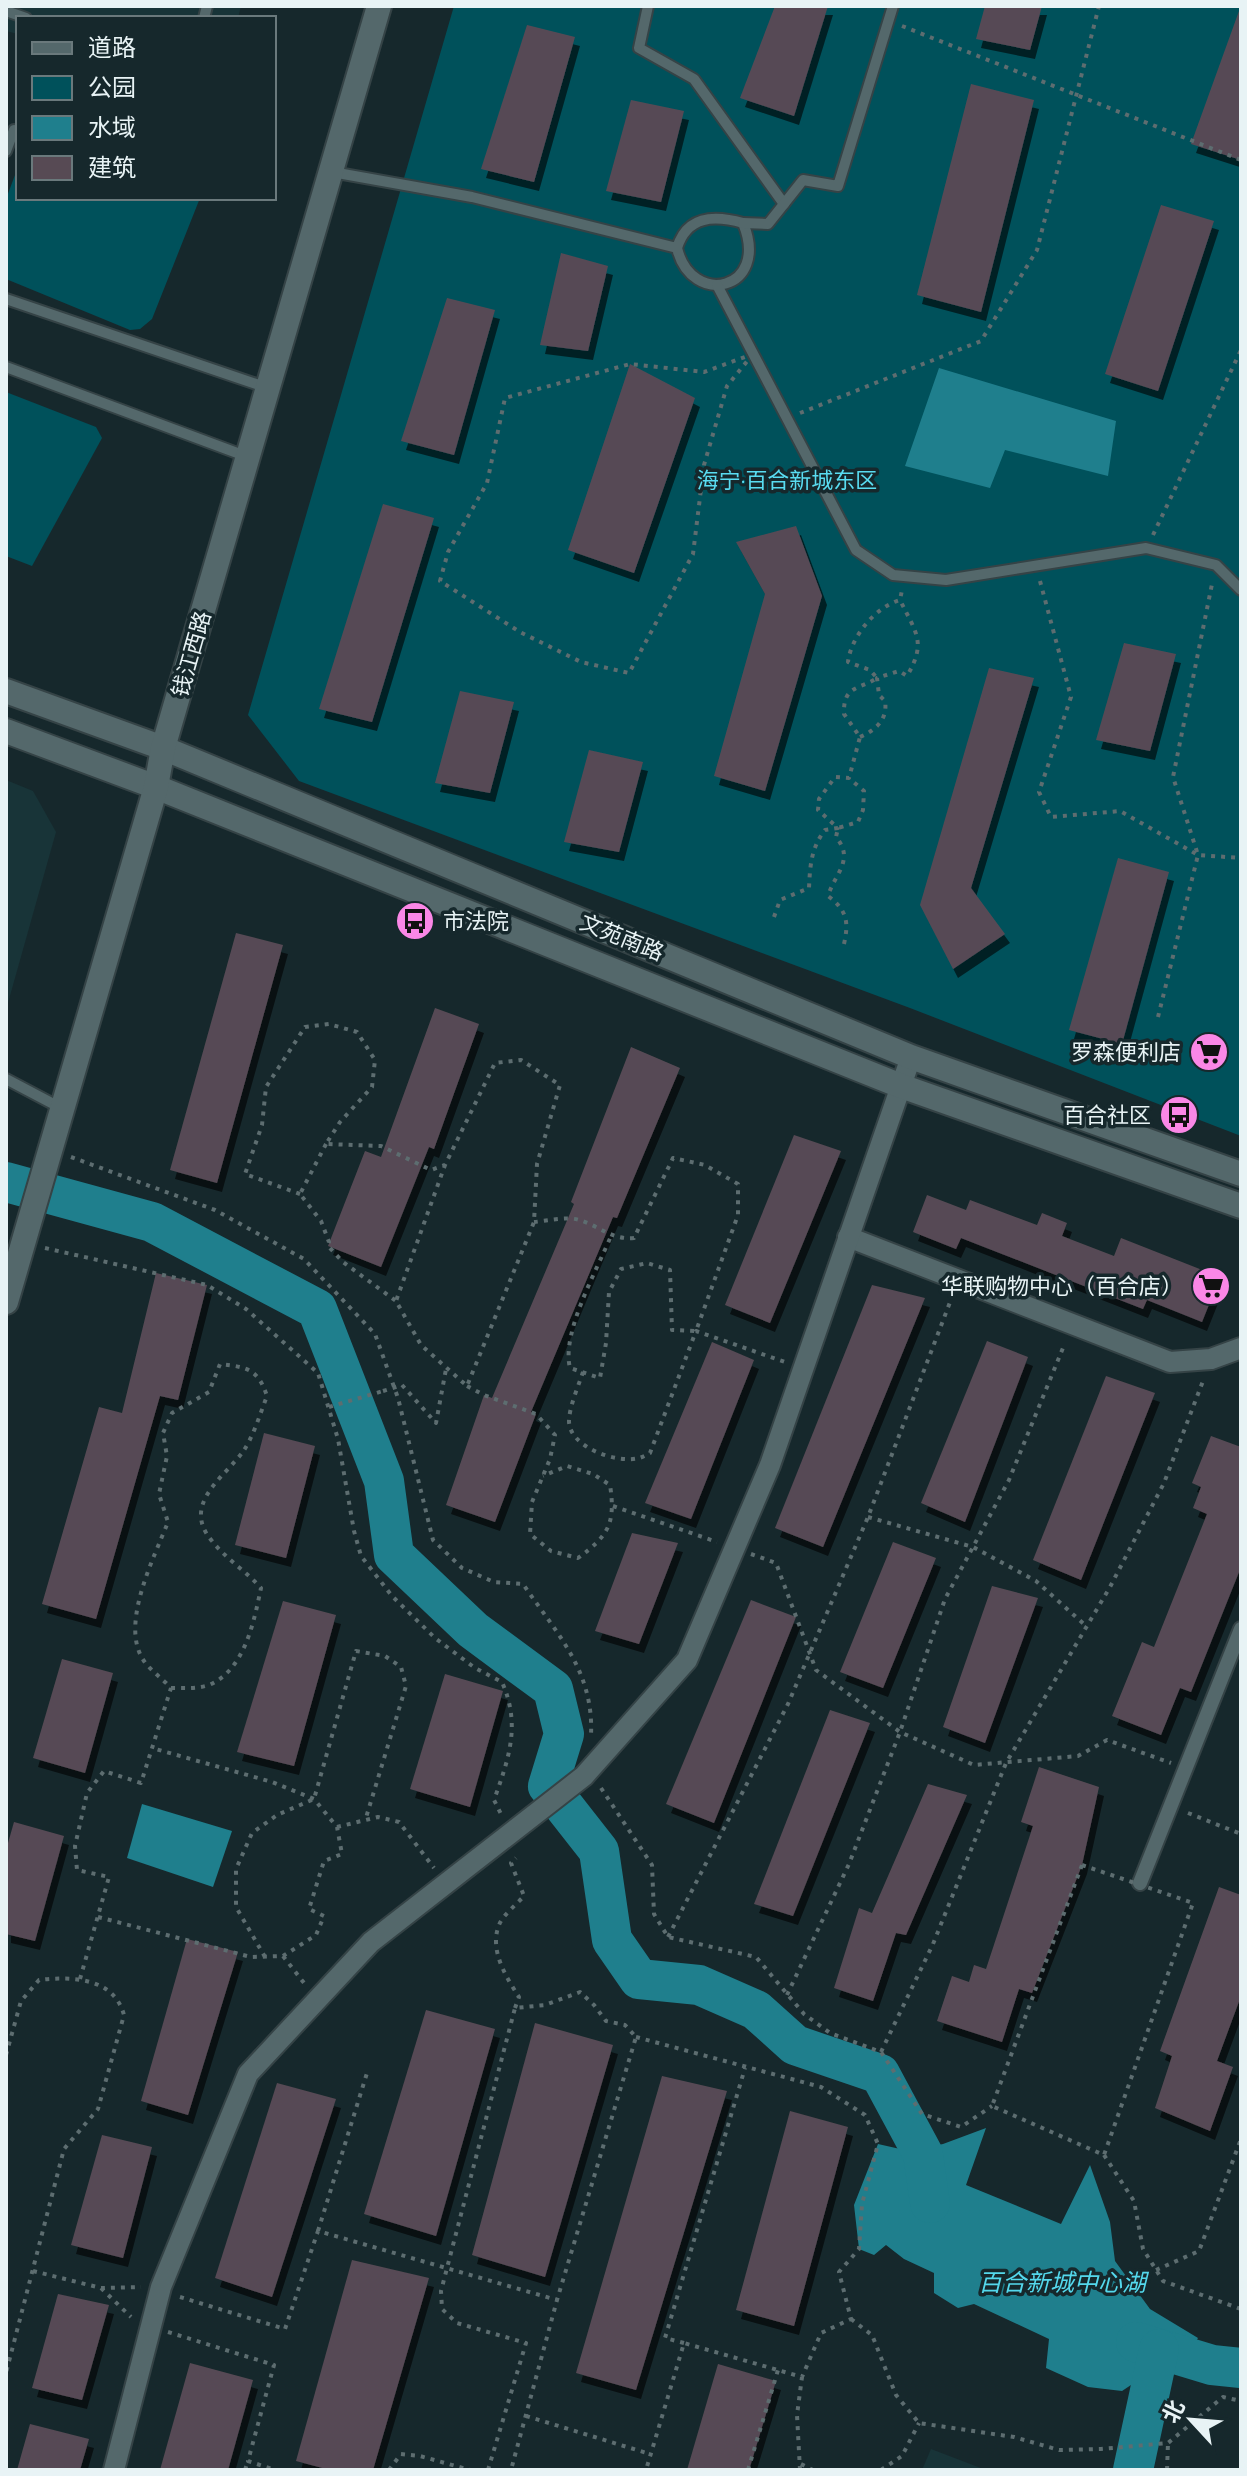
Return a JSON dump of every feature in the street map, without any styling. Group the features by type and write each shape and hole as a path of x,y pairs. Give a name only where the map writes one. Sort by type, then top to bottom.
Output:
{"main road":[{"name":"钱江西路","path":"6,1302 379,6"},
{"name":"文苑南路","path":"6,691 163,748 911,1057 1241,1174"},
{"name":"文苑南路","path":"6,731 156,787 901,1086 1241,1206"}],"street":[{"path":"114,2470 160,2291 248,2074 371,1942 587,1773 687,1660 770,1465 911,1057"},
{"path":"848,1237 1170,1362 1211,1359 1241,1348"},
{"path":"1140,1883 1241,1629"}],"lane":[{"path":"648,6 639,48 694,79 784,204"},
{"path":"743,223 750,239 745,270 734,282 717,285 704,282 690,274 680,262 677,248 680,238 691,224 704,218 768,224 803,180 838,186 893,6"},
{"path":"6,151 14,130"},
{"path":"332,172 472,197 677,248"},
{"path":"717,285 856,550 893,575 946,580 1146,548 1216,565 1241,590"},
{"path":"6,299 268,388"},
{"path":"6,367 248,457"},
{"path":"6,1079 62,1109"}],"path":[{"path":"787,419 981,341 1037,250 1099,6"},
{"path":"889,21 1241,160"},
{"path":"1146,548 1241,350"},
{"path":"753,354 727,386 719,412 704,465 693,554 629,673 581,662 544,644 440,581 448,552 487,483 505,398 630,364 704,372 753,354"},
{"path":"1158,1017 1198,855 1173,777 1216,565"},
{"path":"1036,567 1071,697 1039,792 1051,817 1120,811 1198,855 1241,858"},
{"path":"849,778 860,737 844,714 844,705 852,689 899,671 907,676 919,654 913,626 900,600 905,576"},
{"path":"860,737 872,732 884,716 885,701 879,695 877,678 870,670 848,662 848,655 858,634 890,603 900,600"},
{"path":"774,917 780,900 809,888 811,858 816,841 825,830 838,828 858,822 863,810 864,791 849,778 835,777 819,799 818,810 838,828"},
{"path":"838,828 836,837 843,846 845,857 828,896 845,911 847,930 844,944"},
{"path":"300,1194 340,1122 372,1087 375,1060 357,1032 329,1024 305,1027 266,1087 262,1125 245,1174 300,1194 321,1221 328,1246 343,1262 396,1301 421,1345 467,1386 536,1414 555,1435 550,1459 532,1502 530,1534 551,1551 578,1558 603,1540 613,1506 610,1485 593,1474 567,1466 543,1476"},
{"path":"396,1301 445,1165 495,1063 521,1060 560,1085 537,1164 534,1222 467,1386"},
{"path":"326,1144 381,1146 431,1170 445,1165"},
{"path":"50,1150 215,1210 304,1259 375,1334 398,1398 433,1540 462,1568 494,1582 523,1584 555,1627 583,1675 592,1711 587,1773 652,1865 654,1914 668,1937 756,1957 804,2014 830,2033 881,2052 922,2114 961,2127 992,2106 1082,1865 1193,1903 1104,2155"},
{"path":"534,1222 577,1219 618,1239 634,1238 673,1158 705,1165 738,1184 738,1215 650,1453 637,1459 616,1458 592,1449 575,1438 569,1422 583,1372"},
{"path":"611,1236 574,1326 567,1355 570,1368 600,1378 609,1292 621,1269 647,1263 670,1270 672,1330 696,1331 802,1368"},
{"path":"24,1240 207,1285 246,1309 318,1373 338,1439 361,1556 392,1596 435,1638 475,1668 502,1682 511,1701 512,1744 494,1800 500,1813 519,1827 529,1844 511,1863 524,1896 500,1922 496,1937 503,1972 519,1997 441,2291 442,2309 457,2323 526,2343 488,2470"},
{"path":"668,1937 788,1704 868,1517 958,1280"},
{"path":"787,1995 849,1864 900,1732 945,1599 1009,1480 1073,1324"},
{"path":"881,2052 933,1944 1006,1763 1110,1587 1164,1483 1211,1359"},
{"path":"220,1364 243,1367 261,1378 267,1396 243,1451 213,1483 204,1500 202,1520 210,1539 261,1588 252,1629 235,1663 212,1684 197,1688 171,1688 144,1661 134,1639 135,1617 146,1579 168,1522 159,1494 167,1456 163,1433 172,1413 209,1392 220,1364"},
{"path":"330,1407 402,1385 436,1423 447,1368"},
{"path":"613,1506 776,1563 816,1670 900,1732 974,1765 1078,1756 1107,1740 1186,1768"},
{"path":"868,1517 973,1547 1036,1581 1086,1626"},
{"path":"314,1799 356,1651 385,1656 401,1667 406,1686 365,1821"},
{"path":"80,1979 109,1877 77,1870 75,1846 87,1793 104,1771 141,1783 171,1688"},
{"path":"98,1917 251,1957 265,1957 283,1956 316,1935 324,1916 309,1909 324,1861 342,1854 337,1827 314,1799 272,1782 152,1748"},
{"path":"265,1957 236,1907 236,1869 252,1833 277,1815 314,1799"},
{"path":"1170,1806 1241,1834"},
{"path":"337,1827 378,1817 399,1822 446,1884"},
{"path":"283,1956 318,1999"},
{"path":"6,2055 21,2001 39,1980 67,1977 98,1983 120,2002 124,2015 98,2109 64,2149 6,2373"},
{"path":"515,2008 545,2005 580,1992 606,2021 625,2025 636,2037 821,2087 865,2115 878,2144 862,2204 859,2249 839,2272 851,2319 872,2335 896,2395 919,2423 1014,2437 1059,2450 1101,2449 1168,2443 1223,2397 1241,2401"},
{"path":"511,2470 557,2300 636,2037"},
{"path":"745,2067 665,2338 802,2377"},
{"path":"33,2271 101,2288 147,2287 285,2329 367,2073"},
{"path":"992,2106 1104,2155 1134,2201 1143,2249 1163,2281 1241,2309"},
{"path":"1156,2270 1199,2251 1241,2139"},
{"path":"318,2231 557,2300"},
{"path":"101,2288 136,2322 274,2365 245,2470"},
{"path":"813,2470 801,2467 797,2415 802,2377 821,2333 851,2319"},
{"path":"646,2470 684,2343"},
{"path":"748,2470 778,2370"},
{"path":"526,2416 651,2455"},
{"path":"881,2470 902,2456 919,2423"},
{"path":"1167,2470 1168,2443"},
{"path":"389,2470 401,2454 470,2470"},
{"path":"248,2461 275,2470"}],"shaded area":[{"path":"6,6 241,6 238,16 16,16 16,34 6,31"},
{"path":"6,780 33,791 56,832 6,1010"},
{"path":"931,2449 986,2470 922,2470"}],"green space":[{"name":"海宁·百合新城东区","path":"454,6 1241,6 1241,1136 910,1008 299,781 248,715"},
{"path":"16,172 16,200 199,200 152,319 140,329 130,330 6,279 6,199"},
{"path":"6,392 96,427 102,438 32,566 6,556"}],"water":[{"path":"939,368 1116,421 1108,476 1005,450 990,488 905,466"},
{"path":"142,1804 232,1831 213,1887 127,1858"},
{"name":"百合新城中心湖","path":"986,2128 966,2185 1061,2224 1090,2165 1110,2222 1115,2261 1150,2309 1198,2338 1179,2369 1140,2379 1122,2391 1088,2387 1046,2368 1049,2339 974,2304 958,2308 934,2293 934,2273 904,2259 886,2245 874,2255 859,2249 854,2205 878,2144 909,2151 943,2144"}],"building":[{"path":"775,6 828,6 794,116 740,98"},
{"path":"985,6 1042,6 1030,50 976,39"},
{"path":"1241,11 1241,160 1191,144"},
{"path":"527,25 575,37 534,182 481,169"},
{"path":"971,84 1034,100 981,312 917,295"},
{"path":"631,100 684,111 661,202 606,191"},
{"path":"1161,205 1214,221 1158,391 1105,374"},
{"path":"561,253 608,266 588,351 540,345"},
{"path":"447,298 495,310 454,455 401,441"},
{"path":"630,364 695,398 634,573 568,550"},
{"path":"383,504 434,518 372,722 319,709"},
{"path":"796,526 822,596 765,791 714,776 765,594 736,542"},
{"path":"1124,643 1176,654 1150,751 1096,740"},
{"path":"989,668 1034,678 971,888 1005,934 953,969 920,905"},
{"path":"460,691 514,702 490,793 435,783"},
{"path":"589,750 643,762 619,852 564,842"},
{"path":"1118,858 1169,872 1122,1044 1069,1030"},
{"path":"236,933 283,945 217,1183 170,1170"},
{"path":"435,1008 479,1024 434,1149 429,1147 381,1267 328,1246 365,1151 381,1157"},
{"path":"631,1047 680,1068 531,1412 536,1414 495,1522 446,1505 484,1395 492,1398 574,1204 571,1202"},
{"path":"794,1135 841,1151 770,1323 725,1305"},
{"path":"927,1195 966,1210 970,1200 1037,1225 1042,1213 1067,1223 1062,1236 1114,1256 1121,1238 1220,1277 1202,1322 1147,1300 1143,1309 961,1238 956,1249 913,1232"},
{"path":"156,1273 207,1285 178,1400 160,1396 96,1619 42,1604 99,1407 122,1413"},
{"path":"872,1285 925,1298 823,1547 775,1528"},
{"path":"987,1341 1028,1357 965,1522 921,1503"},
{"path":"712,1342 754,1360 691,1519 645,1503"},
{"path":"1106,1376 1155,1393 1081,1580 1033,1560"},
{"path":"264,1433 315,1446 286,1558 235,1545"},
{"path":"1211,1436 1241,1447 1241,1567 1191,1692 1180,1688 1161,1735 1112,1716 1142,1642 1154,1647 1207,1514 1193,1508 1201,1487 1192,1483"},
{"path":"632,1533 678,1543 639,1644 595,1631"},
{"path":"893,1542 936,1558 883,1688 840,1672"},
{"path":"992,1586 1038,1598 985,1743 943,1727"},
{"path":"751,1600 796,1617 714,1823 666,1804"},
{"path":"283,1601 336,1615 294,1766 237,1752"},
{"path":"62,1659 113,1673 85,1773 33,1758"},
{"path":"445,1674 503,1691 470,1807 410,1789"},
{"path":"830,1710 870,1723 793,1916 754,1904"},
{"path":"1039,1767 1099,1787 1082,1865 1032,1993 1019,1989 1002,2042 937,2021 952,1976 969,1982 974,1965 986,1969 1033,1826 1021,1822"},
{"path":"928,1784 967,1795 906,1935 896,1933 873,2001 834,1988 859,1908 872,1913"},
{"path":"14,1822 64,1836 35,1941 6,1934 6,1850"},
{"path":"1219,1887 1241,1895 1241,1996 1217,2061 1233,2067 1210,2131 1155,2108 1172,2056 1160,2051"},
{"path":"187,1939 238,1952 188,2115 141,2101"},
{"path":"426,2010 495,2029 436,2236 364,2214"},
{"path":"535,2023 613,2045 545,2277 472,2255"},
{"path":"662,2076 727,2091 636,2390 576,2373"},
{"path":"277,2083 336,2099 272,2297 215,2278"},
{"path":"790,2111 848,2127 794,2326 736,2310"},
{"path":"102,2135 152,2147 123,2258 71,2245"},
{"path":"352,2260 429,2278 373,2470 330,2470 296,2461"},
{"path":"58,2294 109,2305 82,2400 32,2388"},
{"path":"190,2363 253,2380 228,2470 160,2470"},
{"path":"718,2364 776,2381 749,2470 687,2470"},
{"path":"30,2424 89,2439 80,2470 17,2470"}],"waterway":[{"path":"6,1182 152,1222 317,1309 384,1481 394,1555 473,1630 553,1689 564,1734 548,1786 599,1851 612,1940 639,1979 699,1985 756,2010 795,2045 880,2074 923,2154 930,2203"},
{"path":"1136,2342 1212,2365 1241,2368"},
{"path":"1133,2470 1159,2349"}],"place":[{"name":"市法院","path":"415,921"},
{"name":"罗森便利店","path":"1209,1052"},
{"name":"百合社区","path":"1179,1115"},
{"name":"华联购物中心（百合店）","path":"1211,1286"}]}
